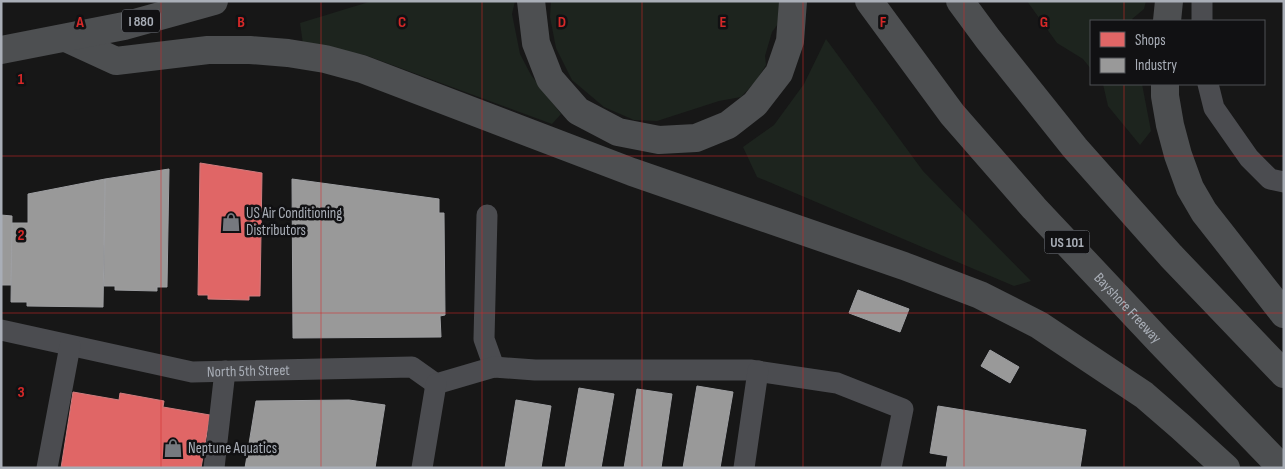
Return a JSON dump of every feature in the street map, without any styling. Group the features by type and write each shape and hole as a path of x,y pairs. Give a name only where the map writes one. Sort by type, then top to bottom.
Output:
{"highway":[{"name":"I 880","path":"1,50 124,26 214,1"},
{"path":"530,1 536,43 550,78 578,111 618,132 659,140 696,138 728,125 755,104 779,72 790,41 793,1"},
{"name":"Bayshore Freeway","path":"869,1 952,114 1034,208 1282,468"},
{"path":"960,1 988,39 1076,148 1172,256 1284,374"},
{"path":"1167,20 1169,1"},
{"path":"66,38 116,61 208,50 250,50 288,53 325,59 362,69 632,172 904,266 980,295 1039,325 1144,395 1226,468"},
{"path":"1165,85 1170,125 1190,188 1204,212 1284,314"}],"street":[{"path":"1202,1 1202,20"},
{"path":"1208,85 1214,108 1249,158 1270,179 1284,182"},
{"path":"487,215 484,339 494,367"},
{"name":"North 5th Street","path":"1,330 192,372 412,367 436,384"},
{"path":"47,468 70,346"},
{"path":"422,468 436,384 494,367 535,370 750,370 837,384 903,409 891,468"},
{"path":"214,468 225,371"},
{"path":"744,468 758,371"}],"shaded area":[{"path":"372,1 515,1 512,14 520,54 531,75 561,114 552,124 365,55 303,44 300,23"},
{"path":"551,1 779,1 778,24 772,32 765,56 766,65 756,81 741,97 719,101 657,121 634,120 604,107 572,80 556,48 550,17"},
{"path":"1027,1 1146,1 1144,9 1132,20 1090,20 1090,68 1083,59 1057,43"},
{"path":"826,39 923,171 1031,281 1014,286 757,177 743,147 774,125 804,84"},
{"path":"1103,85 1142,85 1151,131 1140,145 1108,106"}],"building: Shops":[{"path":"200,163 262,173 260,296 249,296 249,300 208,299 208,295 198,295"},
{"path":"73,392 119,400 120,393 164,401 163,407 210,415 201,468 61,468"}],"building: Industry":[{"path":"169,169 167,287 157,287 157,291 115,290 115,286 104,286 105,179"},
{"path":"105,179 103,307 27,306 27,302 11,302 12,223 28,223 28,194"},
{"path":"292,179 439,199 439,213 444,213 445,315 440,316 441,337 293,338"},
{"path":"1,215 12,216 11,285 1,285"},
{"path":"858,290 909,309 900,332 849,313"},
{"path":"990,350 1019,367 1010,383 981,366"},
{"path":"697,386 733,392 720,468 683,468"},
{"path":"579,388 614,394 601,468 565,468"},
{"path":"637,389 672,394 661,468 624,468"},
{"path":"349,400 385,405 375,468 245,468 256,401"},
{"path":"516,400 551,406 541,468 505,468"},
{"path":"938,406 1086,430 1080,468 946,468 948,456 930,453"}],"place":[{"name":"US Air Conditioning Distributors","path":"231,222"},
{"name":"Neptune Aquatics","path":"173,448"}]}
